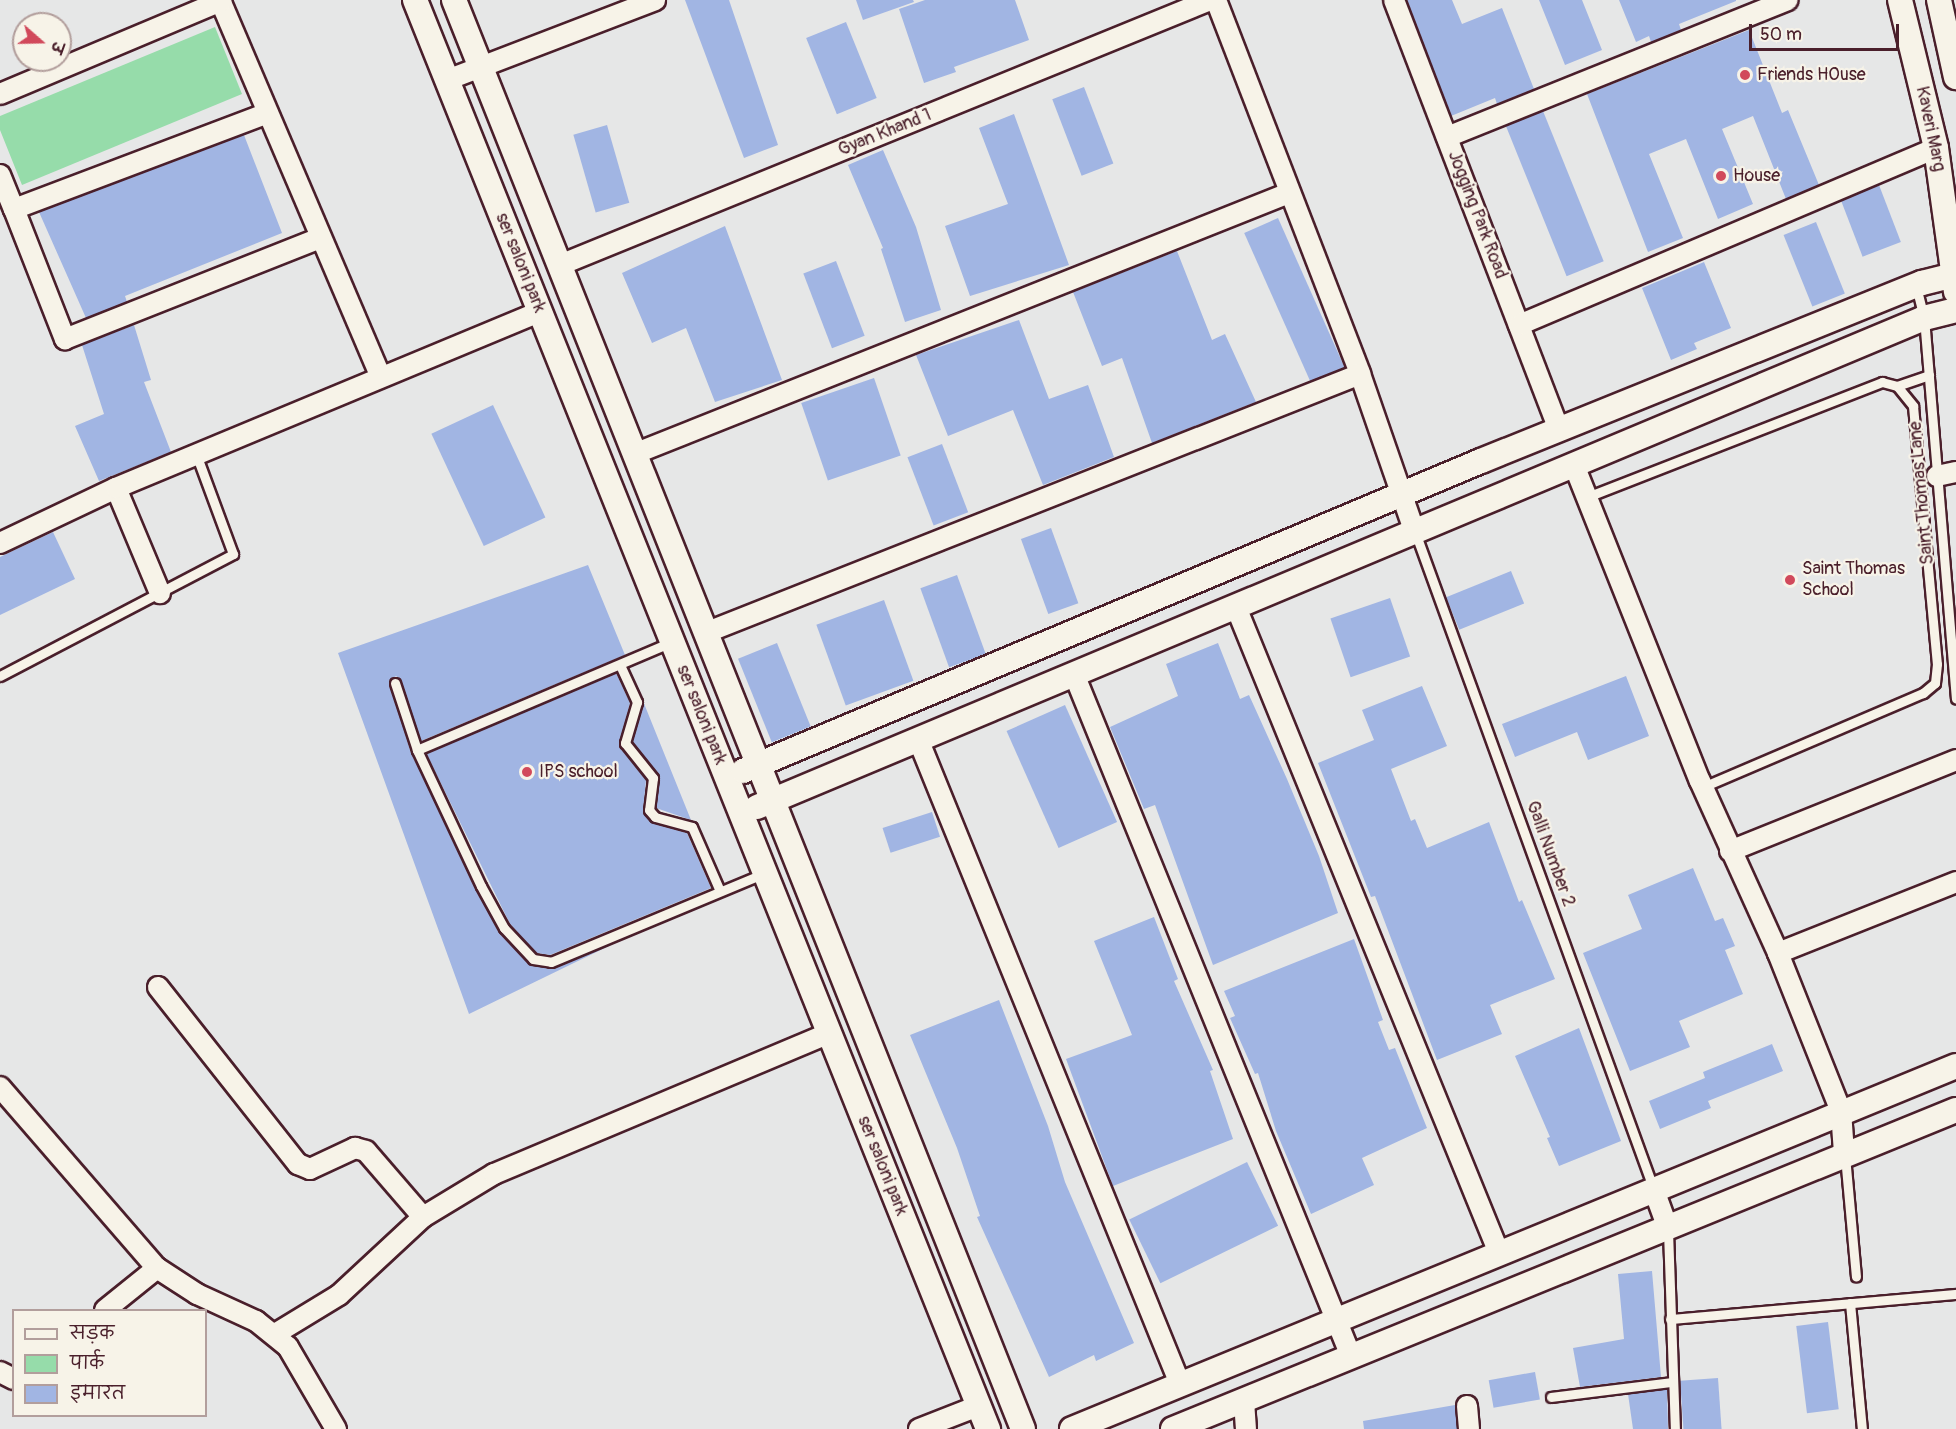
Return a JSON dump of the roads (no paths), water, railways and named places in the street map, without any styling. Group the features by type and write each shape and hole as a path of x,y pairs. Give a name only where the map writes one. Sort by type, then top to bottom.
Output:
{"street":[{"path":"0,94 220,0 266,114 380,376"},
{"name":"ser saloni park","path":"415,0 988,1429"},
{"path":"454,0 1023,1429"},
{"path":"447,80 656,0"},
{"name":"Gyan Khand 1","path":"560,265 1210,0"},
{"path":"1216,0 1360,374 1404,495 1414,530"},
{"name":"Jogging Park Road","path":"1394,0 1559,429"},
{"path":"1447,137 1788,0"},
{"name":"Kaveri Marg","path":"1900,0 1936,148 1955,285"},
{"name":"Kaveri Marg","path":"1940,0 1956,77"},
{"path":"14,209 266,114"},
{"path":"1519,325 1936,148"},
{"path":"0,175 65,339 320,238"},
{"path":"634,454 1289,193"},
{"path":"726,778 1559,429 1916,285 1955,285"},
{"path":"741,813 1924,318 1956,310"},
{"path":"0,543 116,488 380,376 539,312"},
{"path":"705,633 1360,374"},
{"path":"1574,465 1703,787 1778,953 1841,1111 1844,1153"},
{"path":"116,488 160,593"},
{"path":"1236,607 1499,1254"},
{"path":"1074,674 1351,1356"},
{"path":"918,739 1180,1384"},
{"path":"1730,851 1956,760"},
{"path":"1778,953 1956,882"},
{"path":"158,987 298,1164 310,1169 355,1148 366,1150 423,1217"},
{"path":"275,1334 339,1295 423,1217 452,1197 546,1149 829,1033"},
{"path":"1072,1429 1841,1111 1956,1066"},
{"path":"0,1087 157,1268 206,1306 275,1334 298,1362 336,1429"},
{"path":"1173,1429 1844,1153 1956,1110"},
{"path":"1654,1190 1667,1226"},
{"path":"107,1309 157,1268"},
{"path":"1244,1401 1246,1429"},
{"path":"919,1429 978,1406"},
{"path":"1467,1406 1469,1429"}],"lane":[{"name":"Saint Thomas Lane","path":"1916,285 1924,318 1929,375 1944,477 1956,699"},
{"path":"1587,497 1882,382 1897,386 1929,375"},
{"path":"1703,787 1923,693 1935,683 1913,406 1897,386"},
{"path":"0,676 233,554 196,454"},
{"path":"1920,487 1944,477"},
{"name":"Galli Number 2","path":"1414,530 1654,1190"},
{"path":"417,750 672,642"},
{"path":"620,665 637,702 625,743 653,778 649,810 655,817 692,827 720,891"},
{"path":"1936,674 1954,669"},
{"path":"395,683 417,750 504,928 523,950 541,963 551,962 765,873"},
{"path":"1844,1153 1856,1276"},
{"path":"1667,1226 1675,1429"},
{"path":"1670,1319 1956,1294"},
{"path":"1850,1303 1862,1429"},
{"path":"1551,1397 1672,1382"}],"place":[{"name":"Friends HOuse","path":"1745,75"},
{"name":"House","path":"1721,176"},
{"name":"Saint Thomas School","path":"1790,580"},
{"name":"IPS school","path":"527,772"}]}
